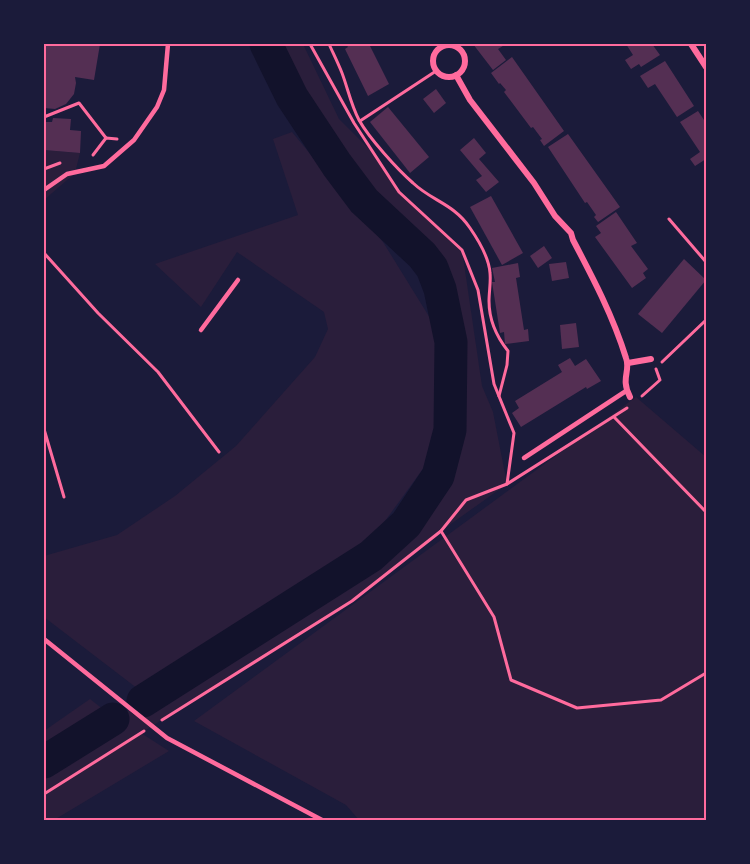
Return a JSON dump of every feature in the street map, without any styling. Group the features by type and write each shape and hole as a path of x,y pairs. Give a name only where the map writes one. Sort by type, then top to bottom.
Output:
{"street":[{"path":"691,44 706,67"},
{"path":"448,45 462,52 465,62 456,75 446,77 436,71 432,62 437,46 448,45"},
{"path":"456,75 470,100 534,183 555,216 571,233 614,321 628,363 624,377 631,401"},
{"path":"628,363 651,359"}],"lane":[{"path":"44,190 67,174 104,166 134,140 157,107 164,90 168,44"},
{"path":"201,330 238,280"},
{"path":"524,458 626,390"},
{"path":"44,639 167,738 322,820"}],"path":[{"path":"310,44 354,123 399,192 462,250 478,290 494,384 514,433 507,484"},
{"path":"329,44 359,121 395,165 414,184 458,213 487,257 491,275 489,304 495,335 508,351 499,398"},
{"path":"354,123 436,71"},
{"path":"44,117 79,103 106,138 134,140"},
{"path":"82,158 94,155 106,138"},
{"path":"44,169 71,161"},
{"path":"669,219 706,262"},
{"path":"44,252 98,313 158,372 219,452"},
{"path":"640,398 660,380 656,368 706,320"},
{"path":"161,721 352,601 441,531 466,500 507,484 614,417 631,401"},
{"path":"614,417 706,512"},
{"path":"44,429 64,497"},
{"path":"441,531 494,617 511,680 577,708 661,700 706,674"},
{"path":"44,794 151,727"}],"shaded area":[{"path":"267,44 303,44 339,119 380,160 399,192 462,250 482,386 493,412 507,484 441,531 352,601 141,733 169,751 54,820 44,820 44,765 406,524 443,461 451,342 422,255 364,201 313,129"},
{"path":"292,132 383,242 438,331 445,386 436,451 377,532 284,599 142,692 44,617 44,556 117,535 175,496 236,446 315,357 328,329 324,312 237,252 201,307 155,264 298,215 273,139"},
{"path":"44,150 80,153 75,173 44,200"},
{"path":"636,397 706,457 706,820 359,820 346,805 194,721"},
{"path":"90,699 109,714 44,757 44,731"}],"building":[{"path":"44,44 100,44 94,80 75,77 74,94 66,104 55,109 44,108"},
{"path":"346,44 369,44 389,84 368,96 345,49 348,47"},
{"path":"473,44 506,44 498,49 506,60 493,70"},
{"path":"626,44 652,44 660,55 641,67 639,64 631,69 625,60 633,55"},
{"path":"512,57 564,131 544,146 540,140 542,139 533,127 531,128 504,92 506,90 491,73"},
{"path":"665,61 694,106 677,117 655,84 648,88 640,76"},
{"path":"436,89 446,103 434,113 423,99"},
{"path":"388,107 429,157 410,173 370,122"},
{"path":"698,111 706,123 706,159 695,166 690,159 700,152 680,122"},
{"path":"53,118 71,119 70,130 81,131 80,153 44,150 44,122 52,122"},
{"path":"568,134 620,207 598,222 594,217 596,215 587,202 585,203 548,147"},
{"path":"474,138 486,153 479,159 499,182 486,192 476,180 482,176 460,150"},
{"path":"491,196 523,253 502,265 470,207"},
{"path":"616,212 637,243 631,246 648,269 643,273 646,278 632,288 595,237 601,233 596,226"},
{"path":"544,246 552,258 538,268 530,256"},
{"path":"684,259 706,280 662,333 638,314"},
{"path":"566,262 569,278 552,281 549,264"},
{"path":"518,263 520,277 516,278 524,330 528,329 529,341 505,344 504,332 500,333 492,268"},
{"path":"576,323 579,347 562,349 560,325"},
{"path":"570,358 575,366 586,359 601,381 587,389 586,387 521,427 512,413 519,408 515,401 562,372 558,365"}],"waterway":[{"path":"143,701 371,556 406,524 438,476 450,430 451,342 440,289 432,268 422,255 364,201 337,165 292,97 266,44"},
{"path":"44,762 113,719"}]}
